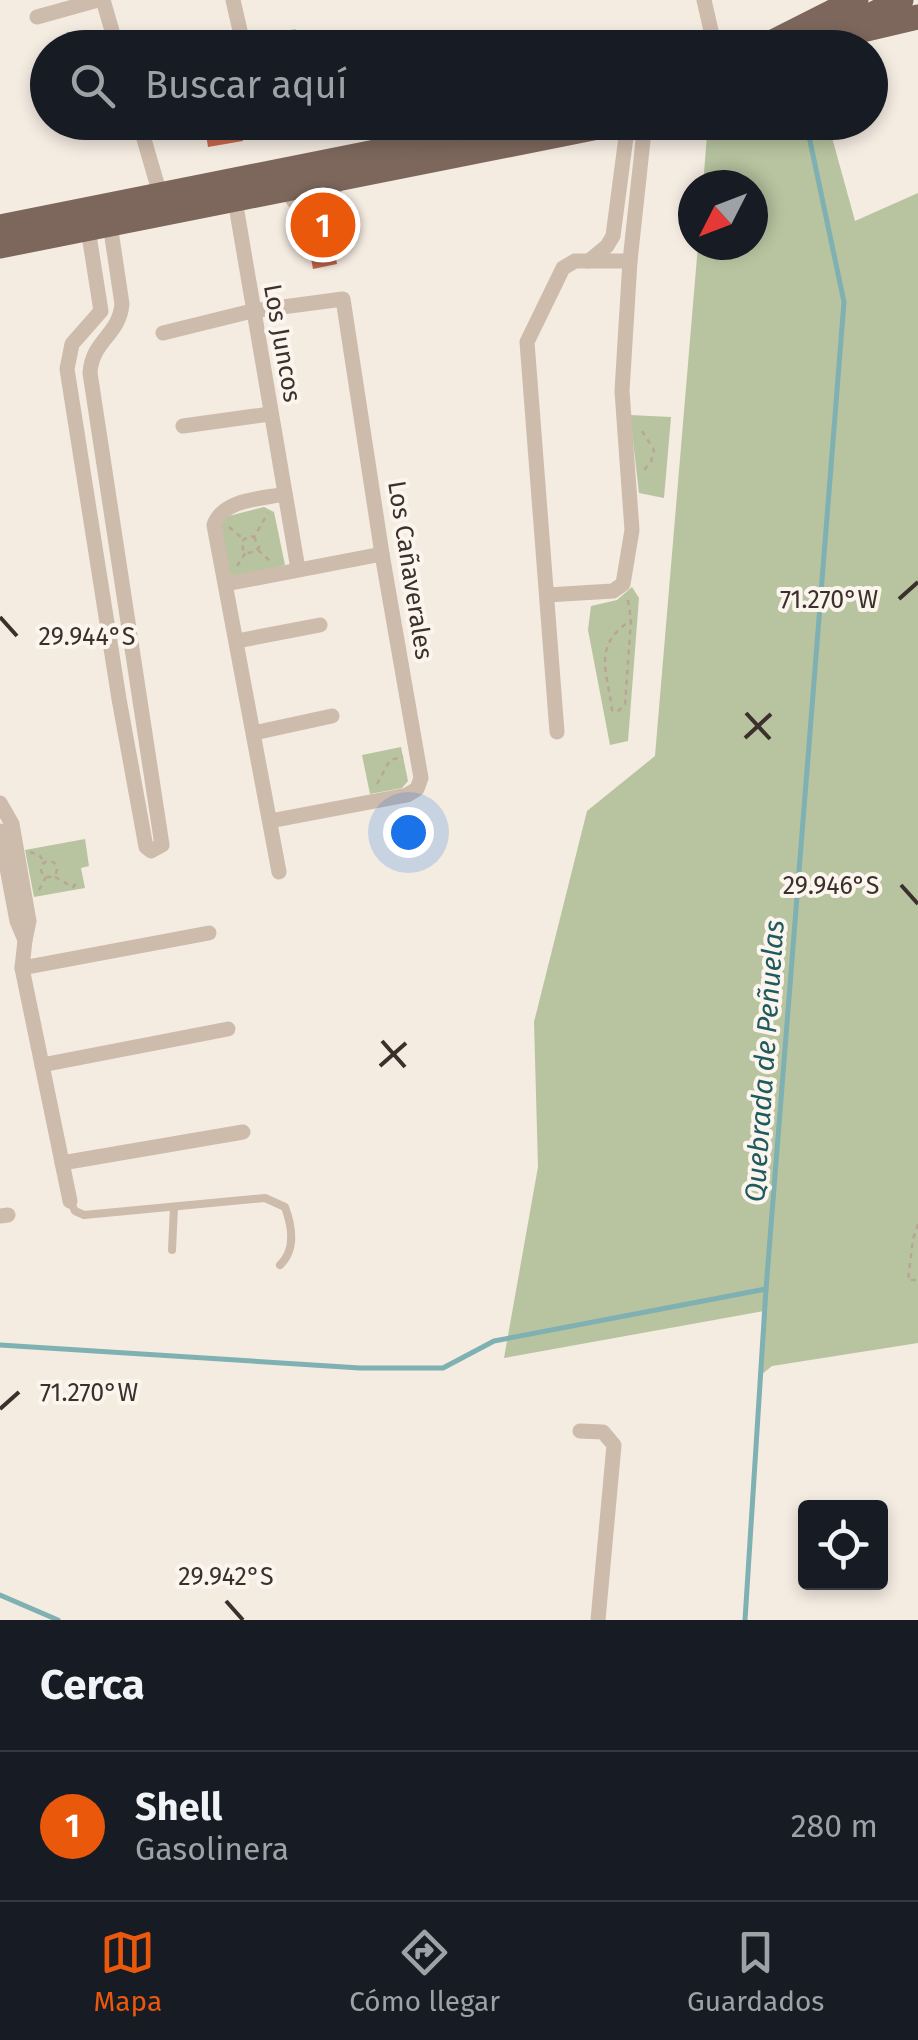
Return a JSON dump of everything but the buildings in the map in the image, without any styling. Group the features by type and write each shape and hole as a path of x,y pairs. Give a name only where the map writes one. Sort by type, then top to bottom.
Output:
{"main road":[{"path":"818,30 838,0"},
{"path":"821,30 856,0"},
{"path":"830,30 901,0"},
{"path":"848,30 918,16"},
{"path":"0,227 434,140"},
{"path":"0,246 536,140"}],"street":[{"path":"37,17 100,0 111,30"},
{"path":"233,0 240,30"},
{"path":"704,0 712,30"},
{"path":"144,140 160,194"},
{"path":"590,261 613,236 624,140"},
{"path":"547,595 613,592 620,586 632,530 622,391 630,261 644,140"},
{"name":"Los Juncos","path":"234,200 281,495 298,569"},
{"path":"99,227 122,304 116,328 91,356 90,373 162,845 152,851 146,847 119,699 68,354 101,310 99,227"},
{"path":"556,732 527,342 563,268 575,261 630,261"},
{"name":"Los Cañaverales","path":"252,312 343,300 421,778 417,789 407,795 270,821"},
{"path":"163,333 252,312"},
{"path":"183,426 270,414"},
{"path":"77,430 98,427"},
{"path":"279,872 214,525 217,516 237,503 281,495"},
{"path":"226,584 382,554"},
{"path":"99,572 120,570"},
{"path":"238,641 320,625"},
{"path":"119,699 140,697"},
{"path":"254,732 332,716"},
{"path":"0,809 12,824 29,920 22,968 70,1202"},
{"path":"0,831 16,922 25,940"},
{"path":"22,968 209,932"},
{"path":"42,1064 228,1029"},
{"path":"62,1163 243,1132"},
{"path":"580,1431 603,1432 614,1445 598,1620"}],"lane":[{"path":"281,190 308,224 333,219 340,179"},
{"path":"70,1202 74,1210 84,1215 264,1198 285,1207 289,1218 292,1245 289,1257 280,1265"},
{"path":"172,1250 174,1207"}],"path":[{"path":"624,425 640,430 654,450 651,462 642,472 628,478"},
{"path":"254,537 281,495"},
{"path":"620,586 629,602 631,620 625,705 616,712 612,710 605,648 611,635 631,620"},
{"path":"378,800 376,780 390,760 416,754"},
{"path":"54,876 65,885 75,886"},
{"path":"918,1224 912,1239 908,1280 918,1280"}],"green space":[{"name":"Quebrada de Peñuelas","path":"707,140 833,140 855,221 918,193 918,1343 772,1366 761,1375 764,1311 504,1358 538,1167 534,1022 587,811 655,756 697,260 768,260 768,170 704,170"},
{"path":"630,415 671,417 664,498 639,493"},
{"path":"264,507 274,512 285,565 235,578 229,574 220,525 225,517"},
{"path":"632,587 639,598 628,741 610,745 588,630 591,606 617,600"},
{"path":"401,747 408,781 402,788 370,794 362,755"},
{"path":"85,839 89,866 81,868 85,888 34,897 25,850"}],"waterway":[{"name":"Quebrada de Peñuelas","path":"0,1345 360,1368 443,1368 494,1341 766,1289 844,302 810,140"},
{"name":"Quebrada de Peñuelas","path":"745,1620 766,1289"},
{"path":"0,1595 58,1620"}],"place":[{"name":"Shell","path":"323,225"}]}
